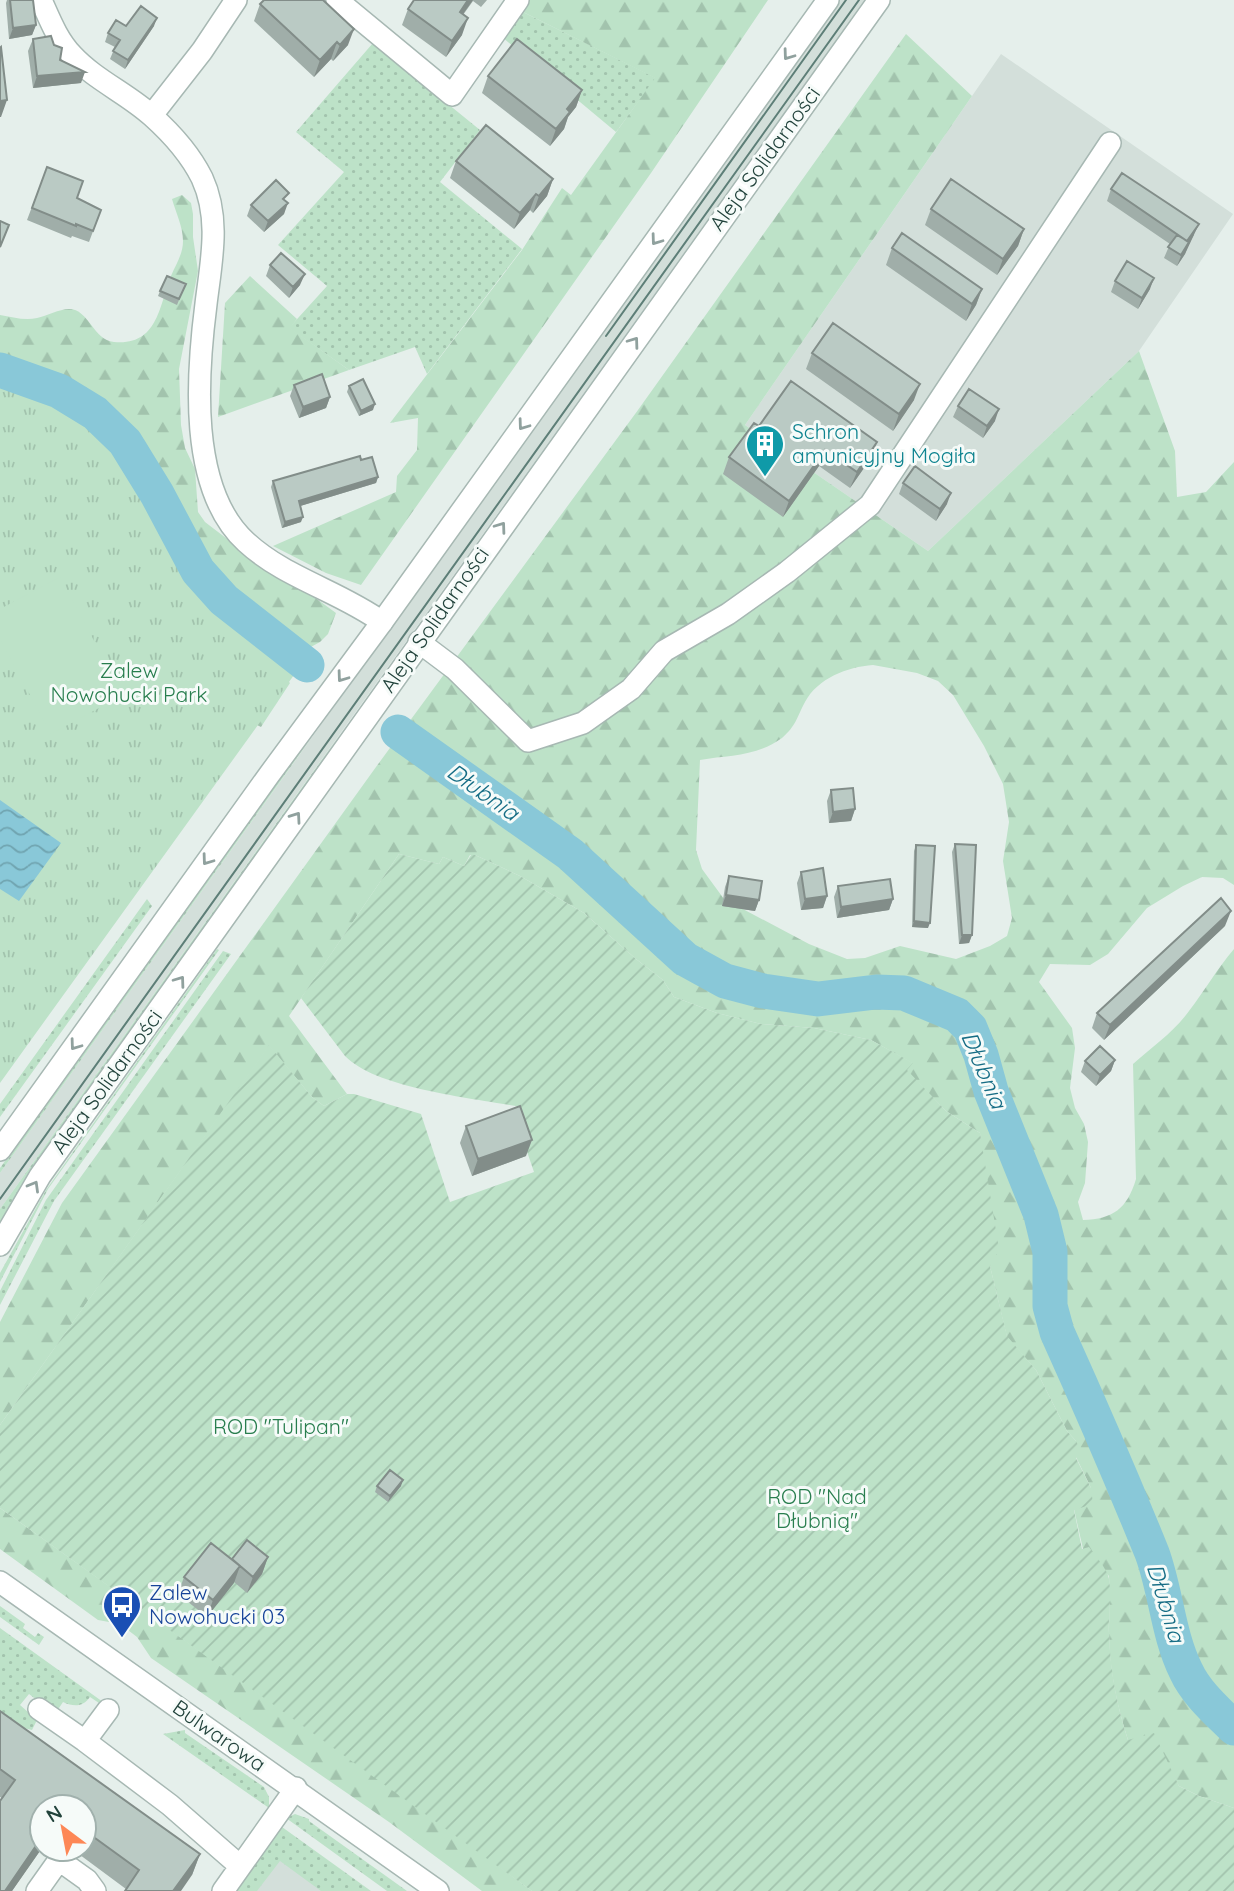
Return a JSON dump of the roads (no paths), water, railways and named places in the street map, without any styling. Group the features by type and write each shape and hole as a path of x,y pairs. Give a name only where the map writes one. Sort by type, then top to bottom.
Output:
{"street":[{"path":"41,0 55,34 73,56 152,116 194,164 203,180 214,225 198,378 203,447 217,500 226,520 244,540 271,562 356,604 382,622"},
{"path":"152,116 202,51 236,0"},
{"path":"337,0 452,95 518,0"},
{"name":"Aleja Solidarności","path":"0,1150 828,0"},
{"name":"Aleja Solidarności","path":"0,1245 40,1176 878,0"},
{"path":"419,642 456,669 528,741 583,723 632,689 664,651 738,607 787,572 870,505 1110,143"},
{"name":"Bulwarowa","path":"0,1582 296,1788 438,1891"},
{"path":"39,1709 170,1805 240,1866"},
{"path":"85,1741 108,1710"},
{"path":"223,1891 296,1788"},
{"path":"37,1891 60,1860 87,1880 95,1891"}],"water":[{"path":"0,800 61,843 19,901 0,889"}],"waterway":[{"name":"Dłubnia","path":"0,370 59,391 95,413 125,442 157,494 198,571 224,600 307,665"},
{"name":"Dłubnia","path":"398,732 570,854 685,959 725,981 763,991 818,999 876,992 904,993 957,1015 970,1028 991,1091 1041,1215 1050,1252 1050,1306 1057,1332 1152,1553 1175,1643 1186,1671 1201,1694 1234,1728"}],"tram line":[{"path":"606,336 846,0"},
{"path":"0,1199 859,0"}],"place":[{"name":"Schron amunicyjny Mogiła","path":"765,478"},
{"name":"Zalew Nowohucki 03","path":"122,1639"}],"park label":[{"name":"Zalew Nowohucki Park","path":"129,683"},
{"name":"ROD \"Tulipan\"","path":"281,1427"},
{"name":"ROD \"Nad Dłubnią\"","path":"817,1509"}]}
